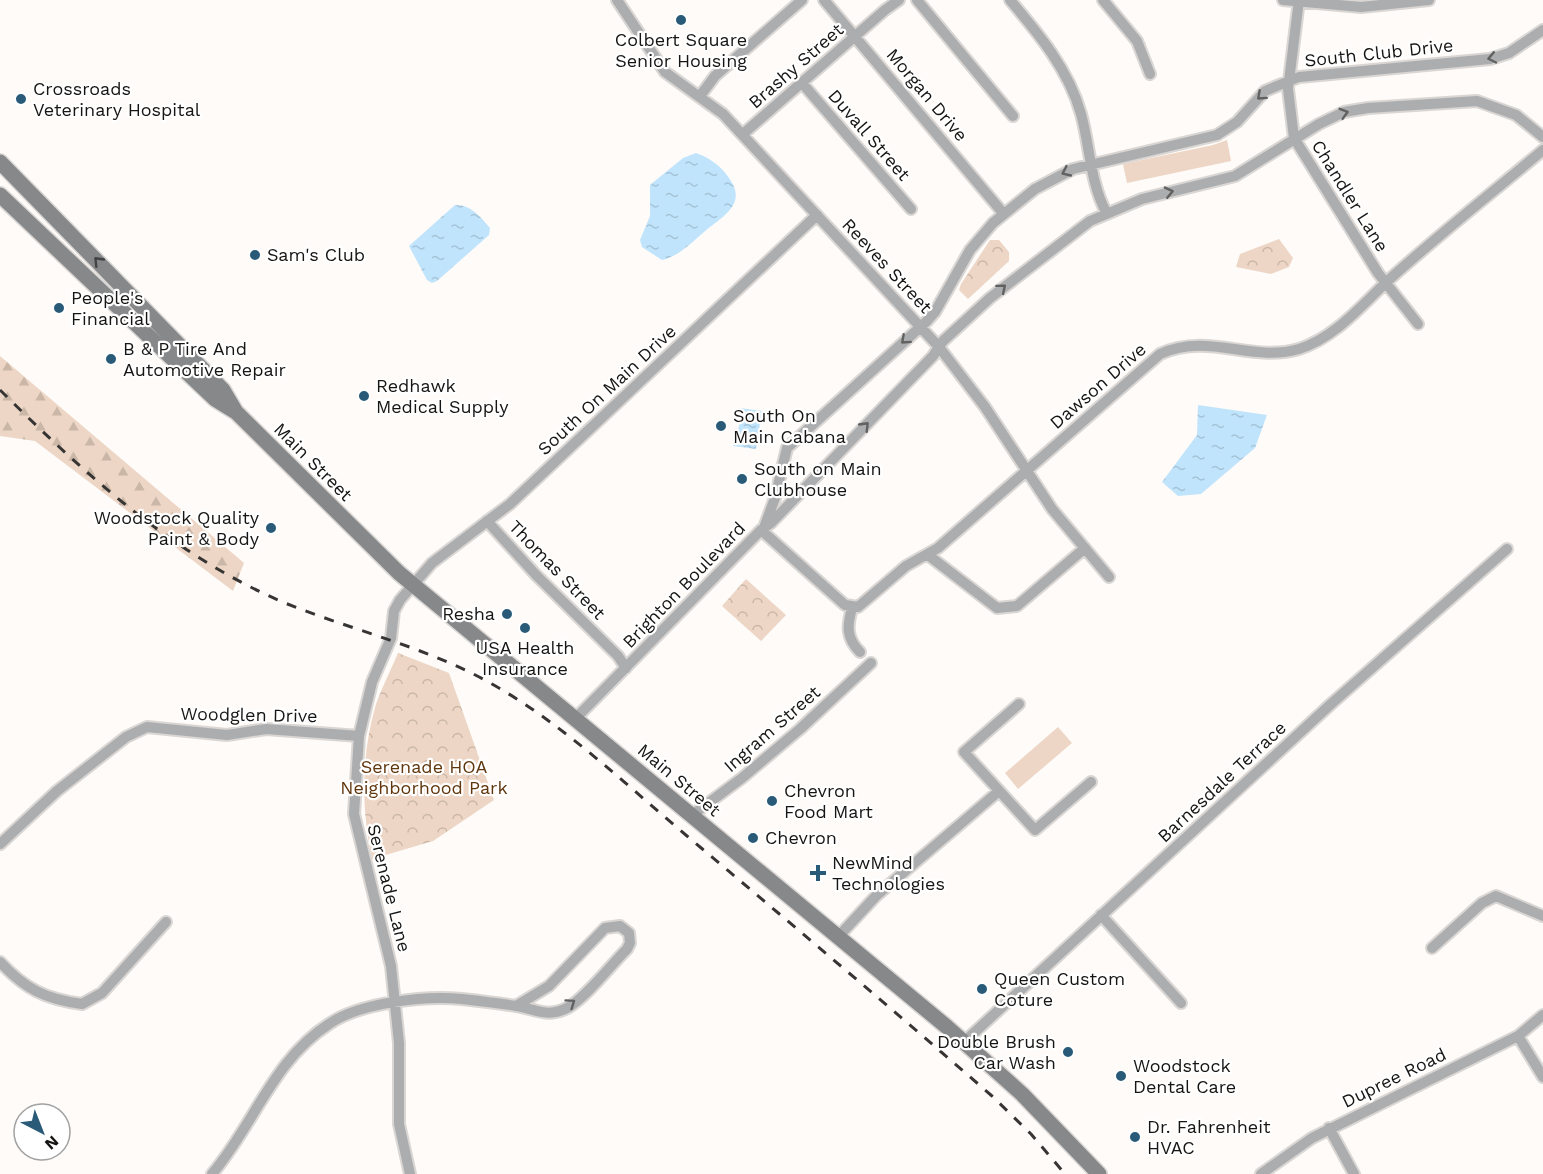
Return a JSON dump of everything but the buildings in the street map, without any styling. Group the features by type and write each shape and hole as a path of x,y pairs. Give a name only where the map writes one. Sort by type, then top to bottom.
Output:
{"main road":[{"name":"Main Street","path":"0,162 224,390 236,412"},
{"name":"Main Street","path":"0,195 215,399 236,412 381,555 964,1042 1022,1094 1099,1174"}],"street":[{"name":"Reeves Street","path":"617,0 665,72 723,114 743,134 939,347 985,407 1052,509 1109,578"},
{"path":"700,96 715,76 802,0"},
{"name":"Morgan Drive","path":"824,0 1003,213"},
{"name":"Brashy Street","path":"743,134 899,0"},
{"path":"917,0 1013,116"},
{"path":"1010,0 1047,45 1068,84 1081,113 1095,184 1106,212"},
{"path":"1103,0 1137,41 1150,74"},
{"path":"1283,0 1361,7 1429,0"},
{"name":"Chandler Lane","path":"1299,1 1288,98 1294,138 1386,283 1418,324"},
{"name":"South Club Drive","path":"763,528 775,498 787,448 935,312 970,250 1003,213 1050,180 1092,163 1217,135 1237,122 1264,91 1299,77 1490,59 1509,53 1543,30"},
{"name":"Duvall Street","path":"802,82 911,209"},
{"name":"Brighton Boulevard","path":"576,718 763,528 789,505 965,320 1069,234 1106,212 1142,199 1235,176 1294,138 1332,117 1353,110 1477,101 1516,115 1543,137"},
{"name":"Dawson Drive","path":"852,608 865,603 906,566 928,555 1160,354 1179,346 1198,345 1275,353 1298,349 1320,340 1342,324 1386,283 1543,150"},
{"name":"South On Main Drive","path":"414,584 441,555 510,504 818,215"},
{"name":"Thomas Street","path":"488,521 505,543 618,656 626,668"},
{"path":"763,528 845,605 852,608 849,620 849,639 860,652"},
{"path":"928,555 997,608 1017,606 1085,548"},
{"name":"Barnesdale Terrace","path":"964,1042 1339,696 1507,549"},
{"name":"Serenade Lane","path":"410,1174 399,1124 399,1043 396,1003 387,947 362,857 354,814 359,736 372,682 391,638 394,611 414,584"},
{"name":"Ingram Street","path":"691,816 742,778 800,729 871,663"},
{"path":"1019,704 964,752 999,791 1035,830 1091,782"},
{"name":"Woodglen Drive","path":"0,844 57,791 126,737 147,727 227,735 266,729 359,736"},
{"path":"838,937 876,896 999,791"},
{"path":"1432,948 1482,903 1496,896 1543,916"},
{"path":"1101,915 1181,1003"},
{"path":"0,962 20,983 34,991 82,1004 102,993 166,922"},
{"path":"212,1174 235,1144 274,1078 299,1049 329,1023 358,1009 396,1003 450,999 516,1006 538,1013 549,1013 568,1007 627,949 630,943 629,933 620,926 605,928 549,986 516,1006"},
{"name":"Dupree Road","path":"1261,1174 1295,1148 1329,1128 1518,1036 1543,1015"},
{"path":"1518,1036 1543,1077"},
{"path":"1329,1128 1354,1174"}],"green space":[{"path":"1227,140 1231,161 1127,183 1123,164"},
{"path":"1279,239 1293,258 1289,267 1271,274 1236,267 1240,254"},
{"path":"990,240 999,240 1009,252 1009,261 968,299 959,290 961,284"},
{"path":"0,356 244,563 233,591 35,441 0,436"},
{"path":"746,579 786,615 761,641 722,606"},
{"name":"Serenade HOA Neighborhood Park","path":"398,653 449,673 494,800 433,841 372,859 364,801 365,762 376,704"},
{"path":"1058,727 1072,743 1018,789 1005,773"}],"water":[{"path":"696,153 715,163 726,174 734,187 736,195 734,202 725,215 684,249 662,260 642,247 640,240 650,216 650,185 683,158"},
{"path":"455,205 466,207 479,216 490,228 489,235 432,283 427,280 409,246"},
{"path":"1198,405 1267,415 1255,448 1201,494 1178,496 1162,482 1197,435"},
{"path":"740,408 762,411 756,449 733,446 741,419"}],"railway":[{"path":"0,390 98,482 168,537 206,562 244,584 285,603 416,649 467,671 544,717 616,775 992,1096 1031,1134 1065,1174"}],"place":[{"name":"Colbert Square Senior Housing","path":"681,20"},
{"name":"Crossroads Veterinary Hospital","path":"21,99"},
{"name":"Sam's Club","path":"255,255"},
{"name":"People's Financial","path":"59,308"},
{"name":"B & P Tire And Automotive Repair","path":"111,359"},
{"name":"Redhawk Medical Supply","path":"364,396"},
{"name":"South On Main Cabana","path":"721,426"},
{"name":"South on Main Clubhouse","path":"742,479"},
{"name":"Woodstock Quality Paint & Body","path":"271,528"},
{"name":"Resha","path":"507,614"},
{"name":"USA Health Insurance","path":"525,628"},
{"name":"Chevron Food Mart","path":"772,801"},
{"name":"Chevron","path":"753,838"},
{"name":"NewMind Technologies","path":"818,873"},
{"name":"Queen Custom Coture","path":"982,989"},
{"name":"Double Brush Car Wash","path":"1068,1052"},
{"name":"Woodstock Dental Care","path":"1121,1076"},
{"name":"Dr. Fahrenheit HVAC","path":"1135,1137"}]}
